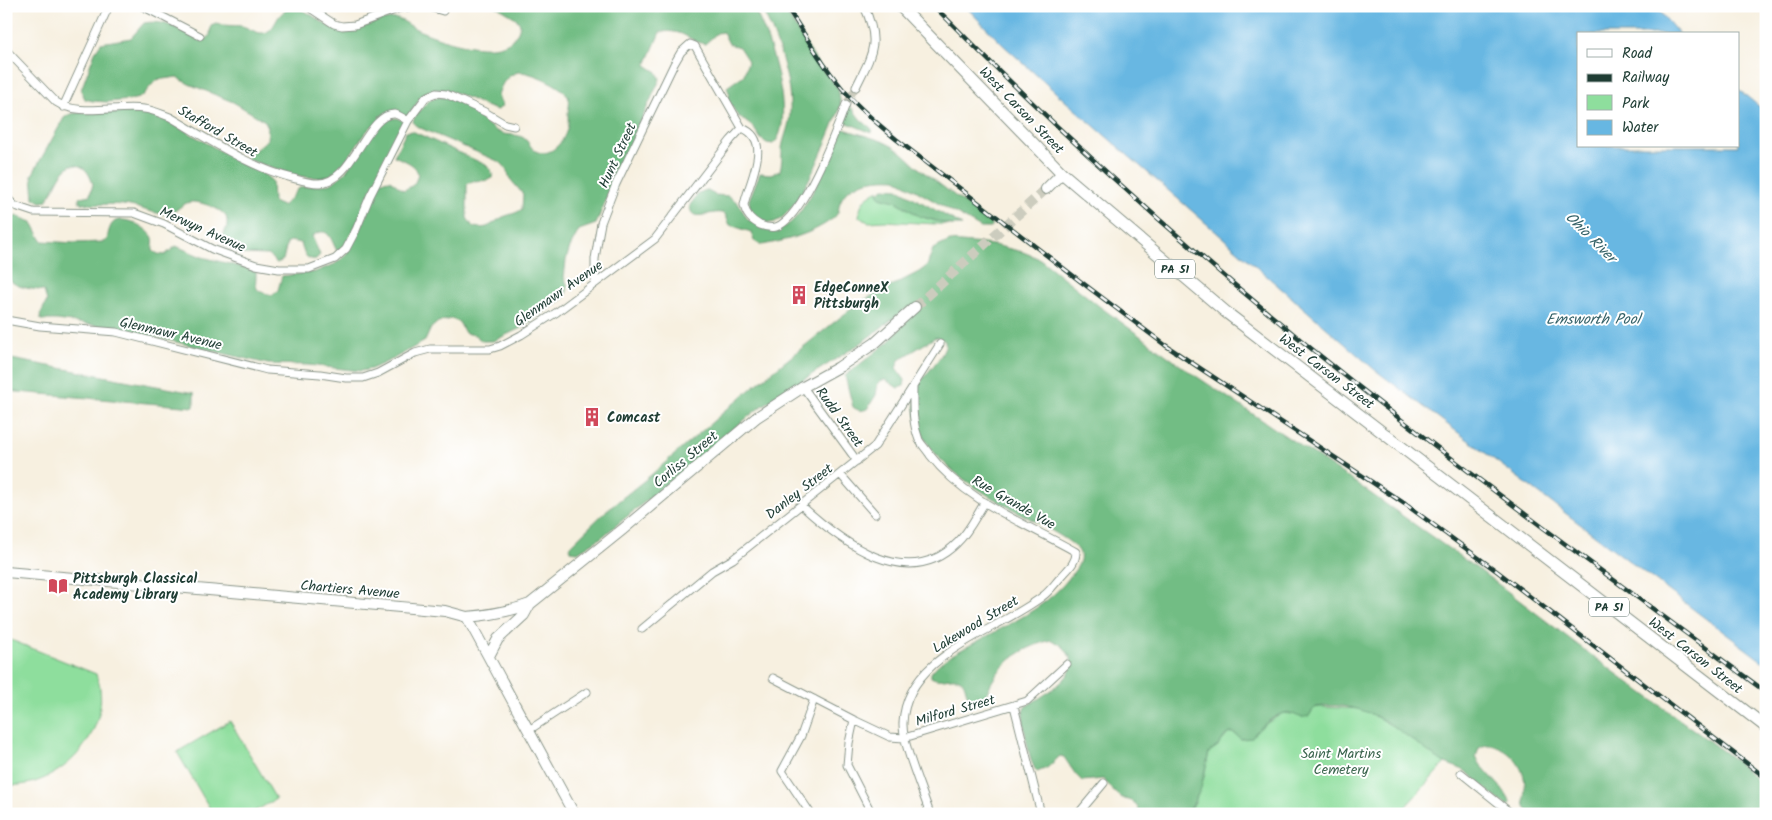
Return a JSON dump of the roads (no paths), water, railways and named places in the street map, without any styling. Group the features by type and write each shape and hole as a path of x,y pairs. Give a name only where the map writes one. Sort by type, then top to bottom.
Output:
{"main road":[{"name":"West Carson Street","path":"900,6 1062,173 1227,313 1766,727"}],"street":[{"path":"6,50 63,107 109,6"},
{"path":"142,6 200,36"},
{"path":"307,6 334,24 342,26 355,25 400,8 417,6"},
{"path":"426,6 443,11"},
{"path":"856,87 872,52 874,37 871,20 864,6"},
{"name":"Hunt Street","path":"595,283 595,259 599,234 606,210 616,184 674,64 686,46 690,44 695,46 742,128"},
{"name":"Merwyn Avenue","path":"6,197 15,206 33,212 134,213 164,224 212,249 256,265 279,269 309,269 334,259 346,249 370,196 408,121 426,97 446,94 485,112 505,124 514,126"},
{"path":"742,128 752,134 758,144 757,162 744,205 745,212 750,218 760,224 767,227 775,227 785,222 795,212 808,191 846,104"},
{"name":"Stafford Street","path":"63,107 91,109 133,108 155,111 170,117 258,167 286,177 318,183 330,182 342,173 372,129 385,117 395,114 408,121"},
{"name":"Glenmawr Avenue","path":"6,320 40,326 116,332 267,370 346,378 363,378 378,373 415,353 430,349 490,348 500,346 557,312 655,239 742,128"},
{"path":"1046,189 1062,173"},
{"name":"Corliss Street","path":"467,617 491,615 530,604 757,417 876,343 916,307"},
{"name":"Danley Street","path":"642,628 712,572 733,559 875,446 940,344"},
{"name":"Rudd Street","path":"803,387 857,461"},
{"name":"Rue Grande Vue","path":"913,387 912,417 920,442 939,466 958,483 985,502 1076,552"},
{"path":"840,474 875,514"},
{"path":"801,505 826,528 871,555 896,564 915,564 931,560 957,544 967,532 985,502"},
{"name":"Lakewood Street","path":"930,814 904,738 902,723 907,701 922,676 931,666 959,646 1045,596 1076,560 1076,552"},
{"name":"Chartiers Avenue","path":"6,572 445,611 467,617"},
{"path":"489,656 498,639 524,615 530,604"},
{"path":"467,617 574,814"},
{"name":"Milford Street","path":"904,738 1027,701 1067,664"},
{"path":"773,678 890,737 904,738"},
{"path":"529,730 587,692"},
{"path":"811,814 782,771 801,736 814,699"},
{"path":"1014,706 1041,814"},
{"path":"854,720 847,765 872,814"},
{"path":"1461,773 1512,814"},
{"path":"1078,814 1104,783"}],"water":[{"name":"Emsworth Pool","path":"965,6 1655,6 1677,32 1577,32 1577,148 1740,148 1740,91 1766,112 1766,664 1375,370 1002,44"}],"tunnel":[{"path":"846,104 856,87"},
{"path":"915,307 1046,189"}],"railway":[{"path":"786,6 839,85 853,101 896,139 1165,345 1405,504 1498,572 1766,778"},
{"path":"934,6 1035,105 1138,201 1299,339 1405,423 1766,692"}],"place":[{"name":"EdgeConneX Pittsburgh","path":"799,295"},
{"name":"Comcast","path":"592,417"},
{"name":"Pittsburgh Classical Academy Library","path":"58,586"}],"water label":[{"name":"Ohio River","path":"1591,237"}],"park label":[{"name":"Saint Martins Cemetery","path":"1341,762"}]}
